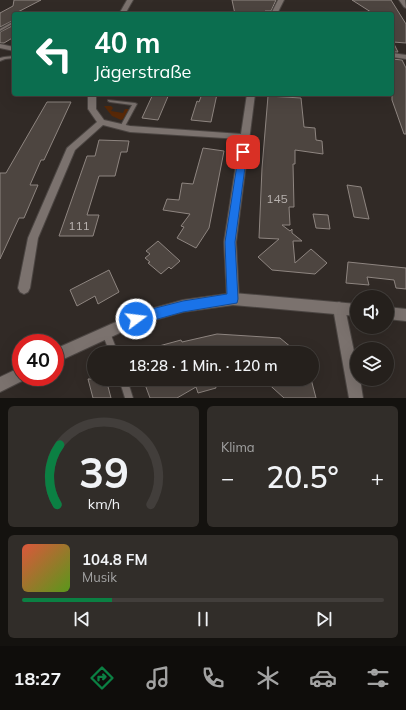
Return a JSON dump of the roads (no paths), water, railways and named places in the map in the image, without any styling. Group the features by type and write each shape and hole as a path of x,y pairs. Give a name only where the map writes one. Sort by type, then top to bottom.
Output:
{"street":[{"path":"123,12 130,0"},
{"path":"275,12 281,0"},
{"path":"402,0 406,6"},
{"path":"0,46 12,53"},
{"path":"394,55 406,57"},
{"path":"92,96 92,109 101,122 130,129 245,137"},
{"path":"232,299 230,242 251,96"},
{"path":"24,288 33,238 71,148 101,122"},
{"path":"64,352 136,319 183,306 232,299 350,309"},
{"path":"339,308 356,398"},
{"path":"394,314 406,315"},
{"path":"0,385 12,379"}],"lane":[{"path":"0,30 12,23"},
{"path":"0,60 12,55"},
{"path":"110,101 135,104 122,127"},
{"path":"106,333 111,346"},
{"path":"125,386 129,398"}]}
